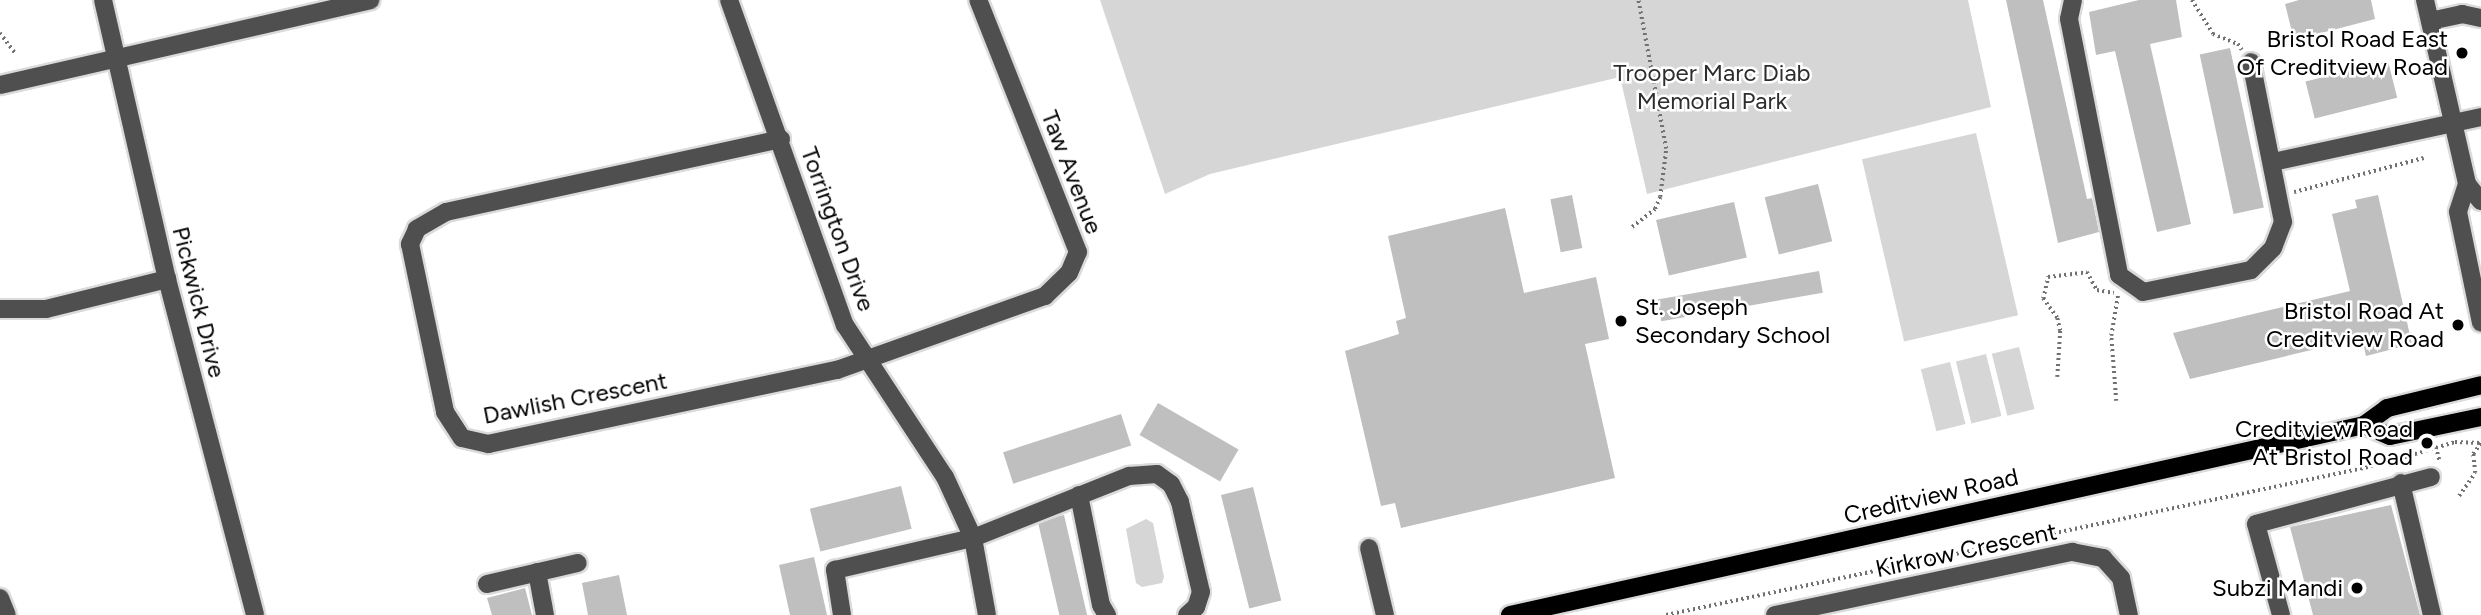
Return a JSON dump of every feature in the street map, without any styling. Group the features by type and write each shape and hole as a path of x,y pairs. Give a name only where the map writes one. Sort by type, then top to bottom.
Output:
{"main road":[{"name":"Creditview Road","path":"1510,615 2364,425 2387,408 2481,385"},
{"name":"Creditview Road","path":"2364,425 2390,436 2481,417"}],"street":[{"name":"Pickwick Drive","path":"103,0 167,279 255,615"},
{"path":"0,85 370,0"},
{"name":"Torrington Drive","path":"729,0 845,325 945,477 973,538 987,615"},
{"name":"Taw Avenue","path":"869,361 1045,296 1069,274 1078,251 978,0"},
{"path":"2073,0 2069,19 2121,286 2143,292 2251,270 2273,248 2284,222 2251,62"},
{"path":"2425,0 2467,184 2481,201"},
{"path":"2430,21 2462,14 2481,18"},
{"path":"2273,162 2481,117"},
{"name":"Dawlish Crescent","path":"780,139 446,212 417,229 410,244 445,412 461,438 488,444 869,361"},
{"path":"2467,184 2458,212 2481,323"},
{"path":"0,309 46,309 167,279"},
{"path":"842,615 835,570 973,538 1129,476 1157,474 1171,484 1180,502 1201,592 1196,607 1187,615"},
{"path":"2281,615 2256,524 2431,477"},
{"path":"2401,483 2432,615"},
{"path":"1079,495 1101,605 1107,615"},
{"path":"1368,548 1385,615"},
{"name":"Kirkrow Crescent","path":"1775,615 2071,552 2103,558 2120,578 2129,615"},
{"path":"487,584 578,563"},
{"path":"537,572 545,615"},
{"path":"0,598 7,615"}],"path":[{"path":"1632,227 1655,209 1660,197 1667,149 1638,0"},
{"path":"2192,0 2207,27 2238,44 2251,62"},
{"path":"0,33 16,54"},
{"path":"2280,195 2424,158"},
{"path":"2057,377 2060,331 2057,318 2043,299 2048,277 2087,272 2097,290 2121,286 2111,336 2116,401"},
{"path":"1666,615 2378,465 2455,442 2481,443"},
{"path":"2459,496 2475,473 2473,454 2481,443"}],"green space":[{"name":"Trooper Marc Diab Memorial Park","path":"1100,0 1968,0 1991,107 1647,194 1620,77 1210,174 1165,194"},
{"path":"1976,133 2018,315 1904,342 1862,159"},
{"path":"2019,347 2034,409 2007,416 1992,354"},
{"path":"1986,354 2001,416 1971,424 1956,361"},
{"path":"1950,362 1965,424 1936,431 1921,369"},
{"path":"1146,519 1153,523 1164,577 1162,583 1142,587 1136,583 1126,529"}],"building":[{"path":"2006,0 2043,0 2087,199 2092,198 2099,232 2058,243"},
{"path":"2139,0 2176,0 2182,37 2150,44 2191,224 2157,232 2115,51 2096,55 2089,12"},
{"path":"2299,0 2371,0 2375,19 2294,40 2285,4"},
{"path":"2230,48 2264,207 2234,214 2200,54"},
{"path":"2388,61 2397,98 2315,118 2306,82"},
{"path":"1818,184 1832,241 1779,255 1765,197"},
{"path":"1572,195 1582,248 1561,252 1550,199"},
{"path":"2378,195 2412,344 2366,356 2362,338 2190,379 2173,333 2350,291 2332,214 2357,208 2355,200"},
{"path":"1734,202 1747,258 1669,276 1656,220"},
{"path":"1505,208 1524,293 1596,277 1609,339 1585,344 1615,478 1401,528 1395,503 1381,506 1345,351 1399,334 1396,321 1406,318 1388,236"},
{"path":"1819,271 1823,293 1661,321 1657,299"},
{"path":"1158,403 1239,450 1220,482 1140,435"},
{"path":"1121,414 1131,445 1013,484 1003,452"},
{"path":"901,486 912,529 820,551 810,509"},
{"path":"1253,487 1281,601 1249,609 1221,495"},
{"path":"2391,505 2420,615 2313,615 2290,527"},
{"path":"1064,515 1087,615 1059,615 1038,521"},
{"path":"814,557 827,615 790,615 779,565"},
{"path":"619,575 627,615 588,615 582,583"},
{"path":"525,588 532,615 492,615 487,598"}],"place":[{"name":"Bristol Road East Of Creditview Road","path":"2462,53"},
{"name":"St. Joseph Secondary School","path":"1621,321"},
{"name":"Bristol Road At Creditview Road","path":"2458,325"},
{"name":"Creditview Road At Bristol Road","path":"2427,443"},
{"name":"Subzi Mandi","path":"2357,588"}]}
